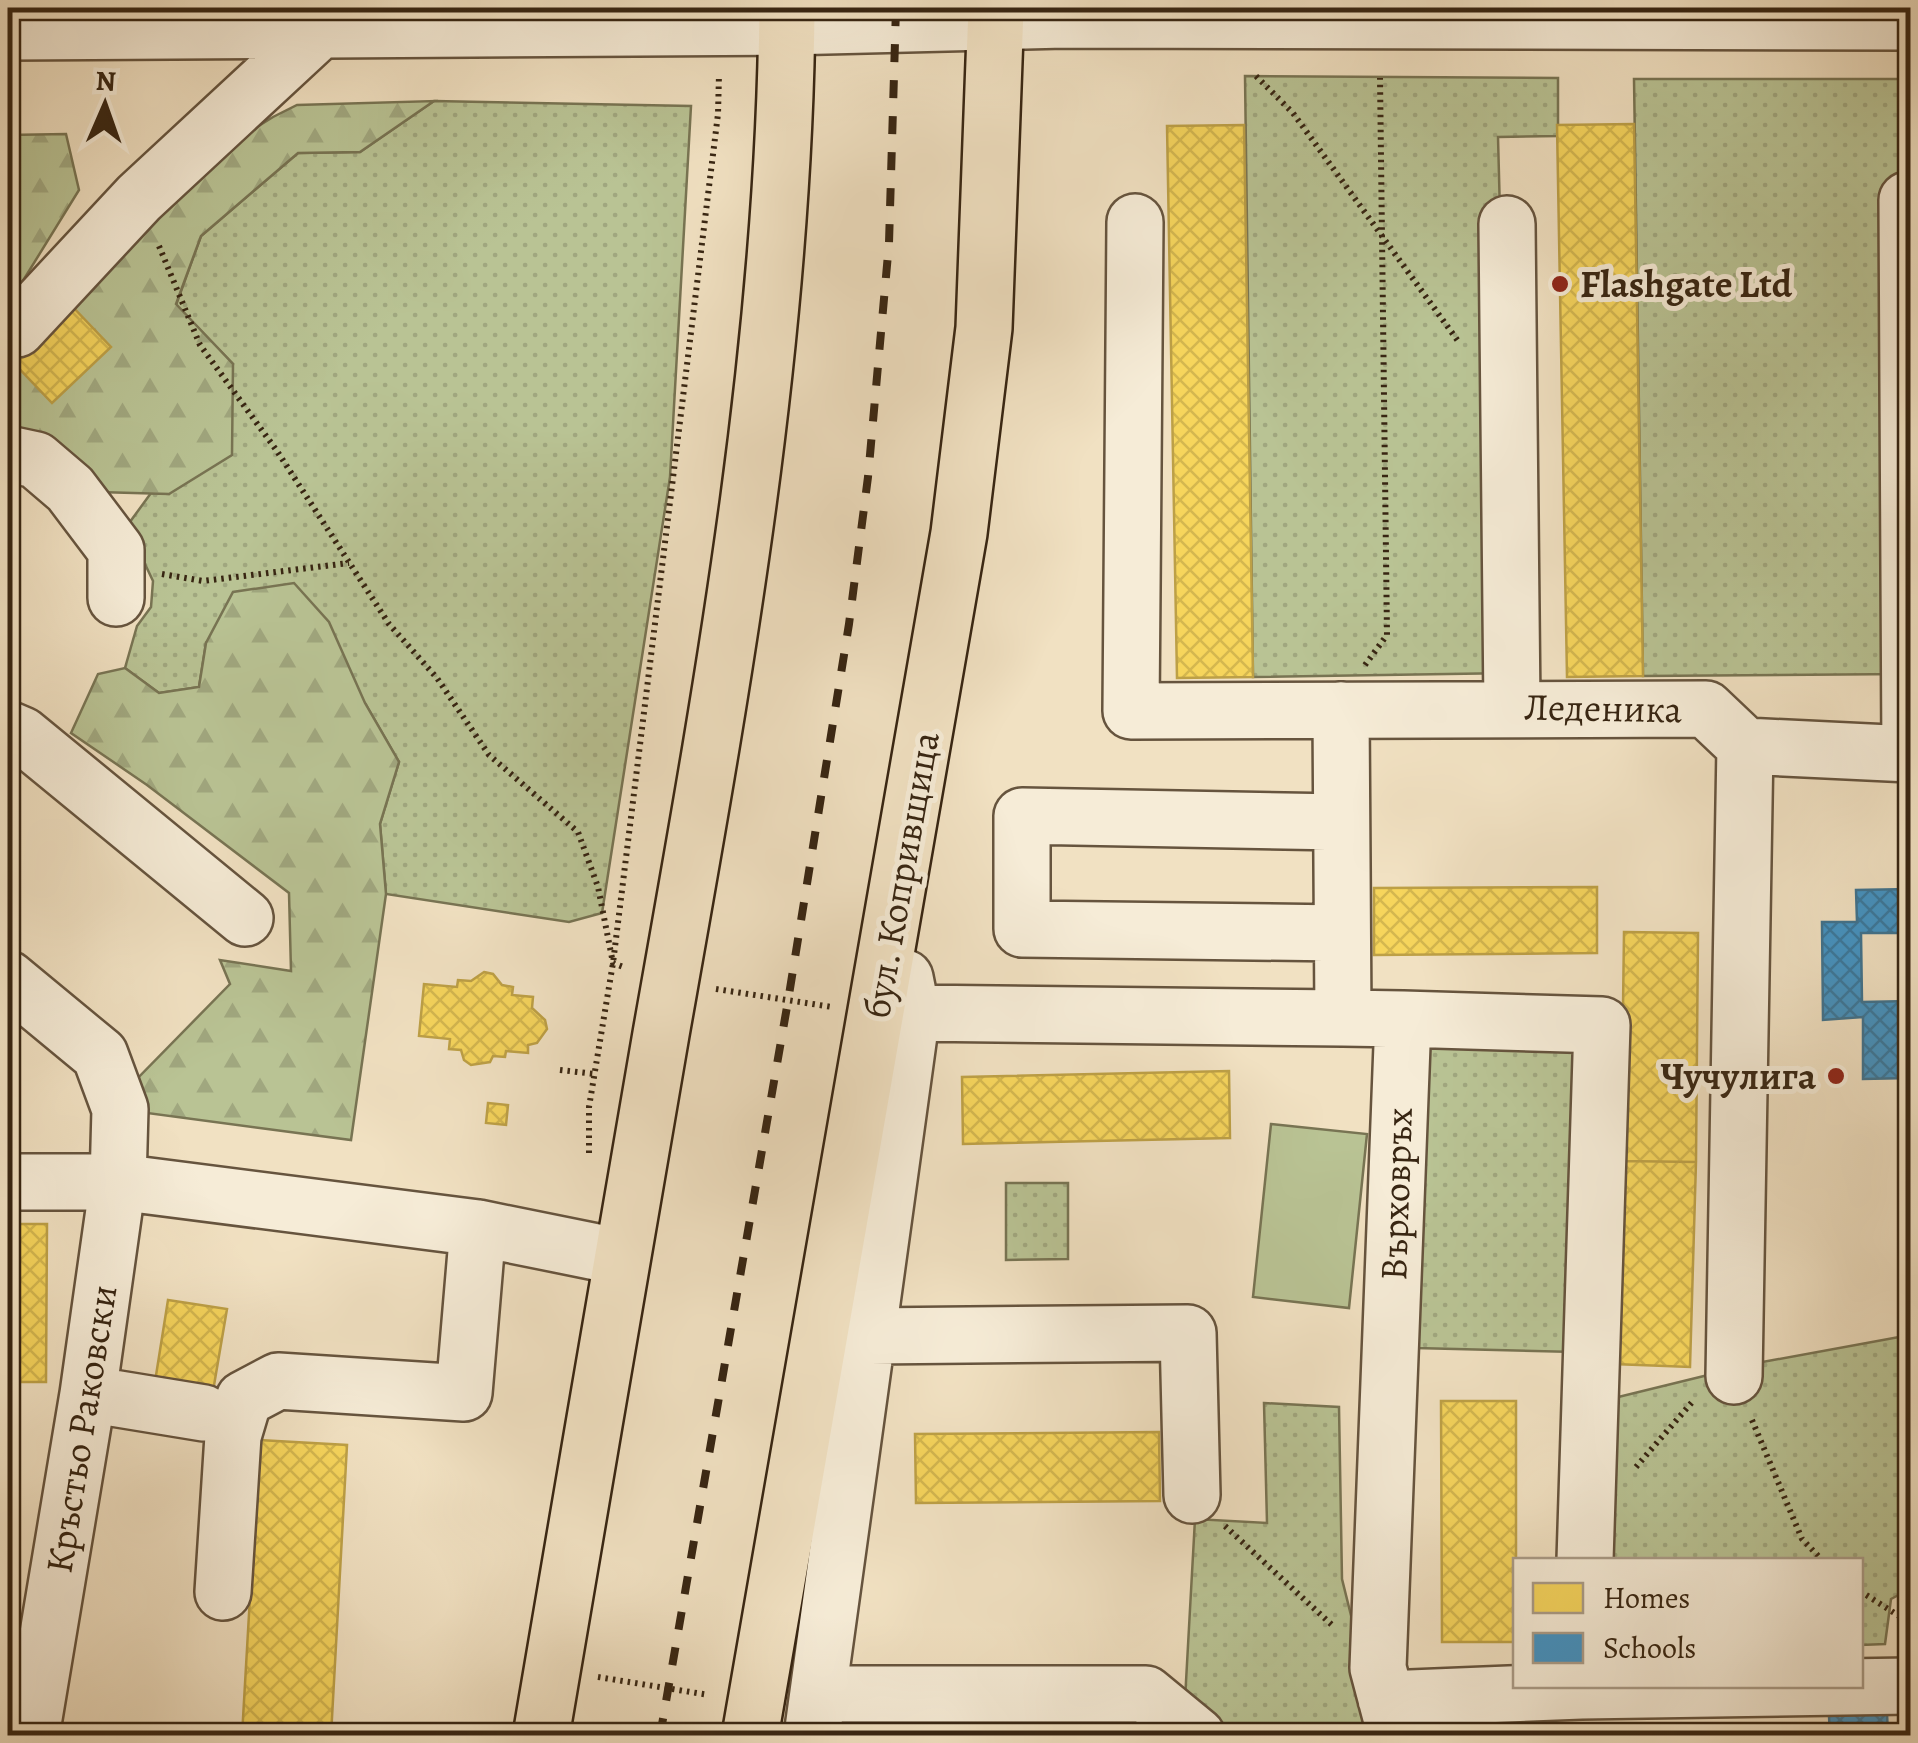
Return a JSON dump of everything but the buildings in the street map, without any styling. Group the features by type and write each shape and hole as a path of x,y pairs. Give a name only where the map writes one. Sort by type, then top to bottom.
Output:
{"main road":[{"name":"бул. Копривщица","path":"752,1719 894,1013 892,917 959,533 982,346 996,14"},
{"path":"541,1736 621,1257 692,986 721,686 771,310 787,17"}],"street":[{"path":"8,32 718,28 787,17 996,14 1910,22"},
{"path":"18,329 139,198 320,30"},
{"path":"1734,1376 1745,746 1910,754 1907,200"},
{"name":"Леденика","path":"1135,222 1130,710 1706,710 1745,746"},
{"path":"1506,224 1512,708"},
{"path":"8,454 36,460 70,489 116,574"},
{"path":"1341,710 1343,1018"},
{"path":"8,729 22,735 245,918"},
{"path":"1341,822 1022,816 1022,930 1342,933"},
{"name":"Кръстьо Раковски","path":"8,979 100,1055 120,1109 118,1182 88,1394 25,1718"},
{"path":"1197,1736 1146,1694 815,1715 870,1336 894,1013 1602,1025 1585,1558"},
{"name":"Върховръх","path":"1386,1701 1403,1019"},
{"path":"8,1182 118,1182 478,1228 621,1257"},
{"path":"223,1592 233,1436 244,1399 278,1381 464,1393 478,1228"},
{"path":"870,1336 1188,1333 1192,1495"},
{"path":"88,1394 204,1414"},
{"path":"1863,1686 1910,1686"},
{"path":"1386,1701 1581,1688"}],"path":[{"path":"590,1164 590,1107 613,963 718,114 718,28"},
{"path":"1256,76 1293,112 1464,349"},
{"path":"1341,710 1343,695 1387,635 1380,78"},
{"path":"139,198 200,345 277,450 388,624 437,678 488,755 578,832 598,887 613,963"},
{"path":"116,574 204,581 350,563"},
{"path":"613,963 692,986 894,1013"},
{"path":"560,1070 595,1074"},
{"path":"1632,1472 1707,1384 1734,1376 1802,1539 1820,1558"},
{"path":"1192,1495 1386,1701"},
{"path":"1863,1594 1910,1622"},
{"path":"552,1670 752,1719"}],"green space":[{"path":"1245,76 1558,78 1558,136 1498,137 1512,673 1253,677"},
{"path":"1634,79 1910,79 1904,674 1643,676"},
{"path":"434,101 691,106 670,477 602,913 569,922 386,894 380,824 399,762 365,703 206,643 199,687 159,693 125,668 137,626 151,607 153,581 127,526 151,493 169,494 233,364 176,305 201,236 298,153 360,152"},
{"path":"434,101 360,152 298,153 201,236 176,304 233,364 232,455 169,494 98,492 8,441 8,366 27,336 199,163 297,105"},
{"path":"66,134 79,190 8,305 8,135"},
{"path":"294,583 329,622 365,703 399,762 380,824 386,894 351,1140 132,1111 133,1083 230,984 220,960 291,971 289,893 147,785 71,733 98,674 125,668 159,693 199,687 206,643 233,592"},
{"path":"1424,1029 1583,1033 1575,1352 1416,1348"},
{"path":"1271,1124 1367,1134 1349,1308 1253,1297"},
{"path":"1006,1183 1068,1183 1068,1259 1006,1260"},
{"path":"1910,1335 1910,1589 1891,1599 1885,1644 1863,1645 1863,1558 1603,1558 1606,1400 1757,1363"},
{"path":"1264,1403 1339,1407 1342,1579 1373,1704 1386,1735 1183,1736 1195,1519 1267,1523"}],"railway":[{"path":"660,1736 788,1001 849,624 868,477 889,243 896,8"}],"place":[{"name":"Flashgate Ltd","path":"1560,284"},
{"name":"Чучулига","path":"1836,1076"}]}
